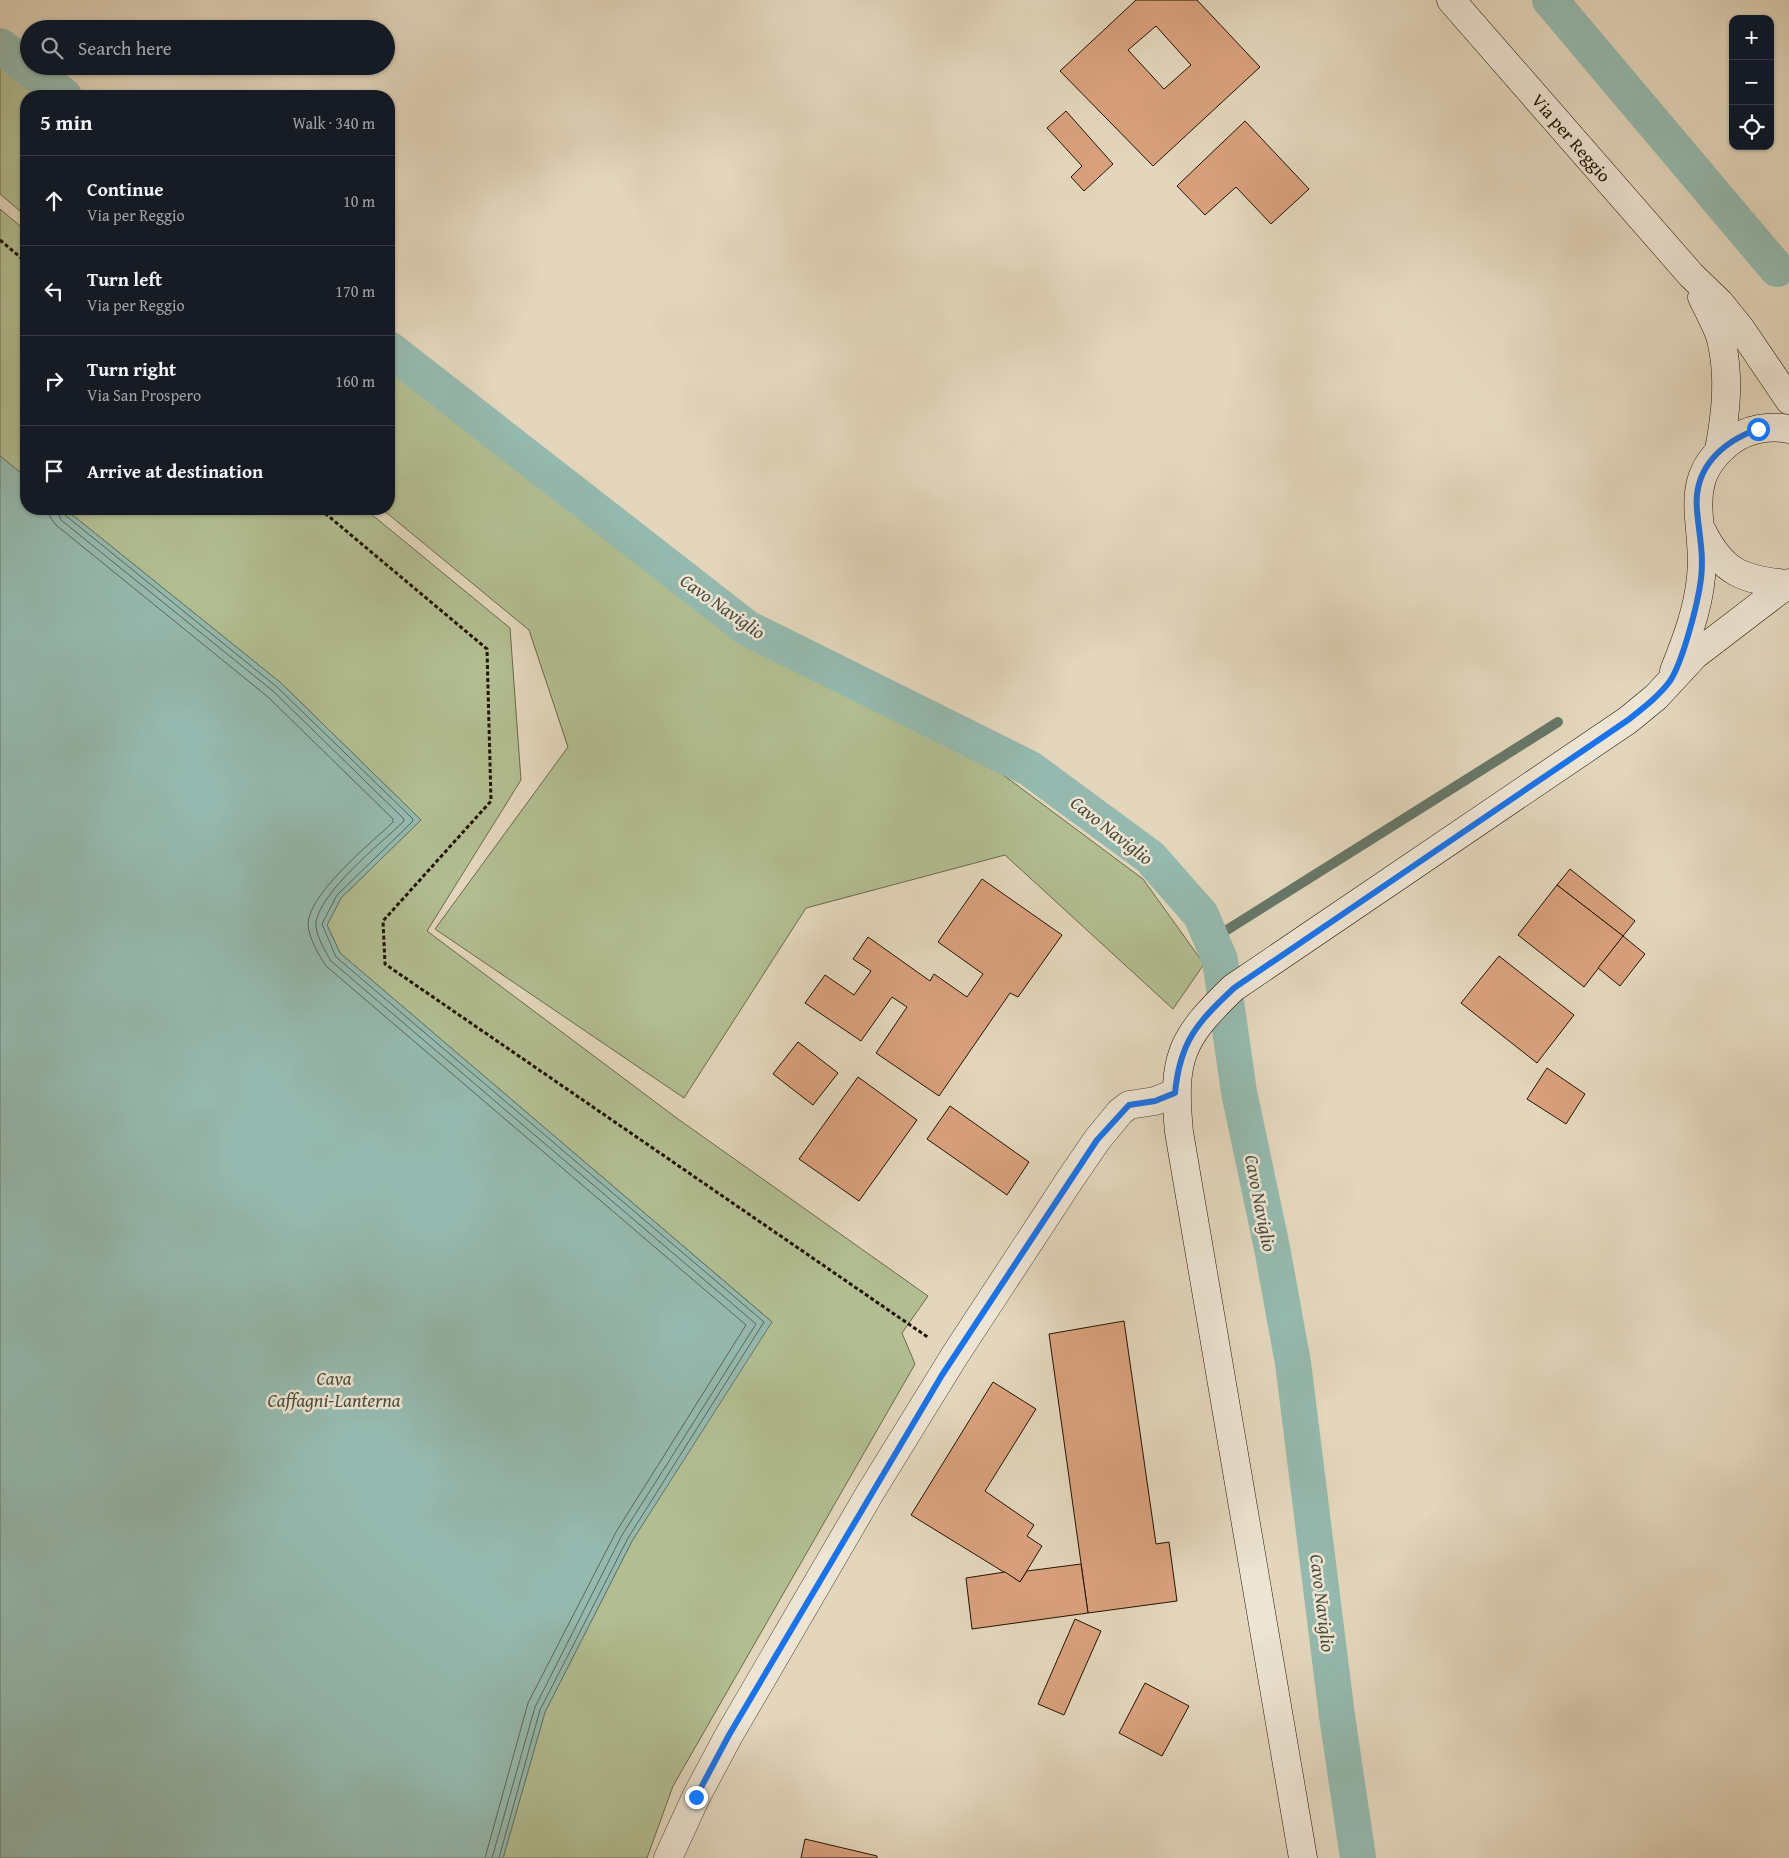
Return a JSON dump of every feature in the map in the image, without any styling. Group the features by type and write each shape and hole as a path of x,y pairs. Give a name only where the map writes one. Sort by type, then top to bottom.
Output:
{"main road":[{"name":"Via per Reggio","path":"1451,0 1691,275 1720,303 1741,329 1789,400"},
{"name":"Via per Reggio","path":"1691,275 1721,338 1727,380 1726,414 1719,450"},
{"name":"Via per Reggio","path":"1789,429 1780,427 1758,429 1737,437 1719,450 1706,468 1698,488 1697,510 1702,531 1711,551 1727,567 1755,581 1789,583"},
{"name":"Via per Reggio","path":"1671,680 1698,603 1701,577 1702,531"},
{"name":"Via per Reggio","path":"1303,1858 1178,1132 1175,1093 1179,1064 1191,1033 1215,1005 1257,970 1628,720 1656,697 1695,655 1789,583"},
{"path":"668,1858 696,1797 729,1735 954,1355 1097,1140 1129,1105 1155,1101 1175,1093"}],"path":[{"path":"0,240 20,257"},
{"path":"327,515 487,649 491,802 383,921 385,964 954,1355"}],"green space":[{"path":"0,55 20,71 20,75 25,75 44,90 20,90 20,211 0,194"},
{"path":"0,209 20,226 20,472 0,456"},
{"path":"395,368 739,641 1002,774 1143,879 1204,964 1173,1009 1005,855 806,908 684,1098 435,929 568,747 529,630 389,515 395,515"},
{"path":"72,515 372,515 510,628 521,780 427,931 678,1119 928,1296 902,1333 915,1364 673,1786 647,1858 503,1858 545,1712 632,1541 771,1321 340,953 327,925 341,898 421,820 281,683"}],"water":[{"name":"Cava Caffagni-Lanterna","path":"0,456 20,472 20,515 72,515 281,683 421,820 341,898 327,925 340,953 772,1322 632,1541 545,1712 503,1858 0,1858"}],"building":[{"path":"1136,0 1197,0 1260,67 1153,166 1060,71","holes":["1156,26 1191,65 1164,89 1128,50"]},
{"path":"1066,111 1113,164 1084,191 1071,177 1082,166 1047,128"},
{"path":"1245,121 1309,189 1271,224 1236,187 1205,215 1177,186"},
{"path":"1570,869 1635,921 1623,936 1557,885"},
{"path":"982,879 1062,935 1018,997 1010,993 939,1096 876,1053 907,1007 892,997 861,1041 805,1003 825,975 854,995 871,971 853,959 868,937 930,981 934,974 967,997 983,974 938,942"},
{"path":"1557,885 1623,936 1584,987 1518,935"},
{"path":"1623,936 1645,954 1620,986 1598,968"},
{"path":"1499,956 1574,1015 1537,1063 1461,1003"},
{"path":"798,1042 838,1073 813,1105 773,1074"},
{"path":"1547,1068 1585,1094 1566,1124 1527,1099"},
{"path":"858,1077 917,1120 859,1201 799,1159"},
{"path":"950,1106 1029,1162 1007,1195 927,1139"},
{"path":"1124,1321 1156,1544 1169,1542 1177,1601 1088,1613 1049,1334"},
{"path":"993,1382 1036,1409 985,1491 1034,1525 1027,1536 1042,1546 1020,1582 911,1515"},
{"path":"1081,1564 1088,1613 972,1629 966,1578 1005,1572 1020,1582 1027,1571"},
{"path":"1075,1619 1101,1631 1064,1715 1038,1704"},
{"path":"1145,1683 1189,1706 1162,1756 1119,1733"},
{"path":"805,1839 877,1856 877,1858 801,1858"}],"waterway":[{"path":"1550,0 1777,269"},
{"name":"Cavo Naviglio","path":"0,46 20,62"},
{"name":"Cavo Naviglio","path":"37,75 56,90"},
{"name":"Cavo Naviglio","path":"395,354 747,628 1029,768 1150,857 1201,915 1220,960 1239,1092 1272,1248 1293,1363 1337,1716 1358,1858"},
{"path":"1211,940 1558,722"}],"route":[{"path":"696,1797 729,1735 870,1493 942,1375 1097,1140 1120,1112 1129,1105 1155,1101 1175,1093 1177,1072 1183,1050 1191,1033 1215,1005 1234,988 1257,970 1420,860 1526,791 1628,720 1656,697 1671,680 1698,603 1701,577 1702,531 1697,510 1698,488 1706,468 1719,450 1737,437 1758,429"}]}
